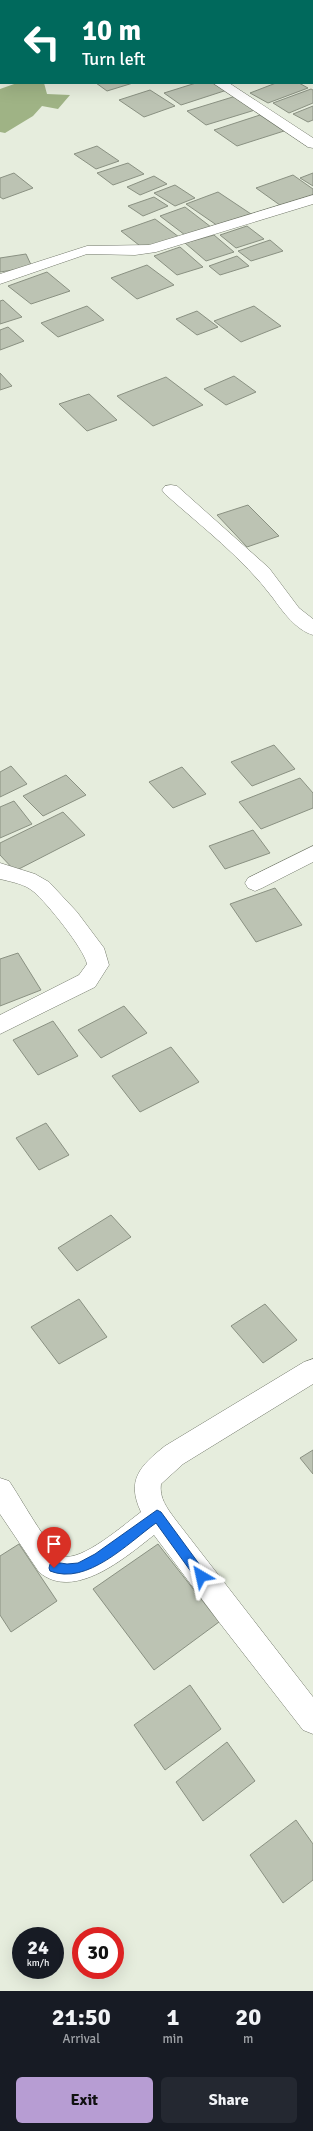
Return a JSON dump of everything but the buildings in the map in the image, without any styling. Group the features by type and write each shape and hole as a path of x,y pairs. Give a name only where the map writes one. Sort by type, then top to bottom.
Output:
{"street":[{"path":"222,84 313,144"},
{"path":"0,279 86,250 104,249 132,252 151,249 313,200"},
{"path":"171,490 263,572 293,612 313,629"},
{"path":"254,883 313,853"},
{"path":"0,871 28,879 42,887 69,918 96,954 98,966 87,981 0,1025"},
{"path":"313,1370 174,1455 157,1468 147,1482 146,1494 157,1516 218,1600 313,1720"},
{"path":"0,1490 43,1556 54,1568 67,1570 79,1569 99,1558 157,1516"}],"shaded area":[{"path":"14,84 44,84 47,94 70,95 58,109 42,106 33,116 5,133 0,132 0,89"}],"route":[{"path":"54,1568 67,1570 79,1569 99,1558 157,1516 201,1576"}]}
